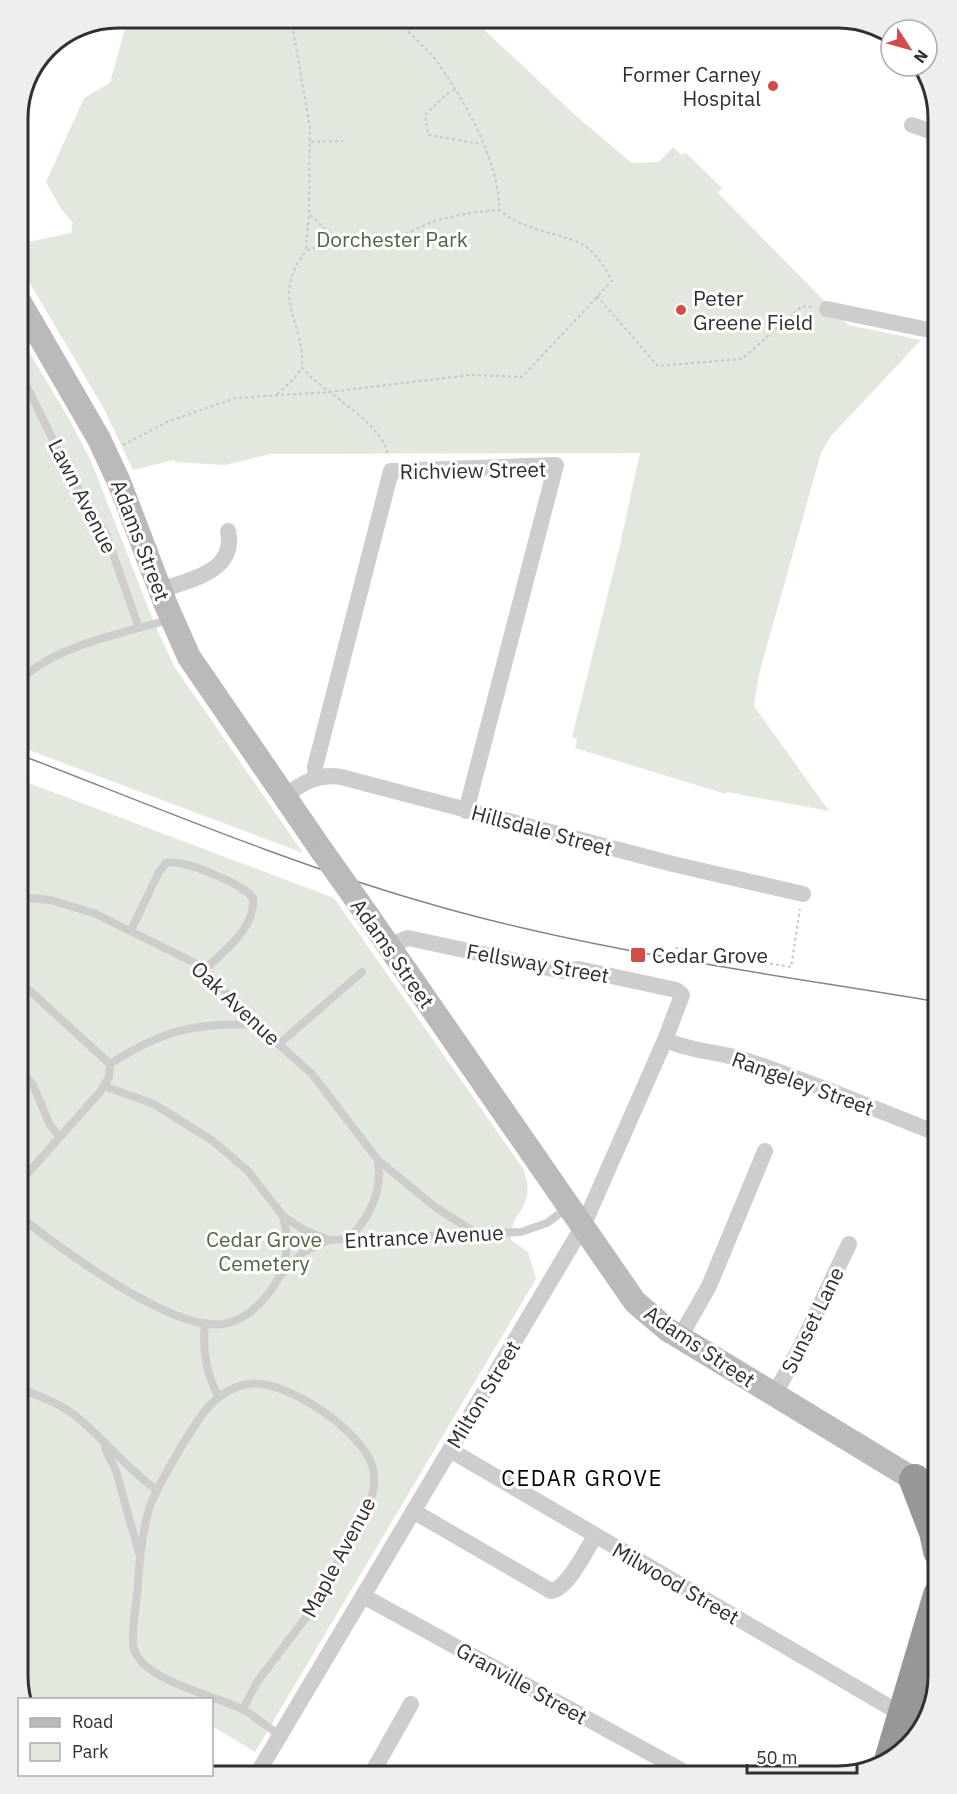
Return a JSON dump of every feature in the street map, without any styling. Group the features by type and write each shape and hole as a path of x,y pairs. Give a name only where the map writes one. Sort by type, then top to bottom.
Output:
{"highway":[{"path":"894,1746 928,1632"}],"main road":[{"name":"Adams Street","path":"29,317 84,410 106,454 119,482 171,619 196,668 627,1292 646,1312 680,1337 774,1395 927,1481"}],"street":[{"path":"912,125 928,130"},
{"path":"826,309 928,330"},
{"name":"Richview Street","path":"316,778 315,767 391,471 556,465 466,811"},
{"path":"160,590 204,575 215,567 228,551 230,539 228,531"},
{"name":"Hillsdale Street","path":"285,796 316,778 341,777 673,864 803,894"},
{"name":"Fellsway Street","path":"388,946 408,938 562,971 579,969 676,990 682,995 681,999"},
{"name":"Milton Street","path":"262,1765 450,1450 576,1217 665,1040 681,999"},
{"name":"Rangeley Street","path":"665,1040 754,1063 928,1130"},
{"path":"680,1337 709,1286 765,1150"},
{"name":"Sunset Lane","path":"774,1395 799,1350 849,1244"},
{"name":"Milwood Street","path":"450,1450 903,1715"},
{"path":"413,1511 551,1591 559,1590 566,1583 595,1536"},
{"name":"Granville Street","path":"363,1596 673,1766"},
{"path":"376,1765 411,1704"}],"lane":[{"name":"Lawn Avenue","path":"29,390 77,486 106,534 139,628"},
{"path":"29,672 50,658 171,619"},
{"path":"131,930 159,872 166,863 180,862 242,888 253,898 253,908 248,922 240,934 205,969"},
{"name":"Oak Avenue","path":"28,898 51,900 108,918 205,969 258,1025 320,1083 378,1160 435,1207 476,1233"},
{"path":"279,1044 362,972"},
{"path":"28,990 110,1064"},
{"path":"110,1064 160,1036 179,1030 208,1026 258,1025"},
{"path":"28,1172 104,1086 109,1077 110,1064"},
{"path":"28,1078 33,1084 50,1125 59,1137"},
{"path":"104,1086 154,1104 213,1141 248,1171 284,1216 304,1230 329,1240"},
{"path":"348,1239 364,1220 374,1202 379,1184 378,1160"},
{"path":"283,1273 287,1239 284,1216"},
{"name":"Entrance Avenue","path":"205,1323 224,1324 244,1316 262,1301 295,1259 309,1249 329,1240 530,1230 547,1223 576,1217"},
{"path":"28,1224 135,1295 173,1313 205,1323 206,1364 219,1397"},
{"name":"Maple Avenue","path":"243,1709 257,1682 295,1634 326,1583 367,1509 373,1493 374,1476 368,1454 351,1434 293,1393 273,1386 254,1383 245,1384 219,1397 200,1418 157,1490 148,1515 140,1558 133,1638 134,1652 147,1667 163,1677 243,1709 280,1735"},
{"path":"28,1393 55,1403 71,1413 143,1480 157,1490"},
{"path":"100,1440 116,1471 140,1558"}],"path":[{"path":"275,395 286,387 302,368 302,354 291,315 289,293 292,275 306,251 309,237 310,127 293,28"},
{"path":"407,28 431,55 455,90 483,144 494,172 500,198 499,210"},
{"path":"455,90 448,93 425,115 428,135 483,144"},
{"path":"311,142 343,141"},
{"path":"106,454 167,422 235,398 329,392 470,375 522,377 612,281 591,249 573,240 522,225 511,220 499,210 484,210 436,221 379,246 356,245 338,239 309,214"},
{"path":"306,251 338,239"},
{"path":"597,296 658,366 742,359 802,306 826,309"},
{"path":"302,368 315,382 377,433 387,447 389,460"},
{"path":"673,954 676,948 791,967 803,894"}],"green space":[{"name":"Dorchester Park","path":"125,28 483,29 576,116 632,163 659,162 673,147 681,155 686,153 722,188 718,193 848,325 921,340 831,436 821,453 759,674 754,706 829,811 727,792 726,794 575,748 577,739 572,737 620,545 640,453 270,454 225,465 175,462 174,460 133,470 104,409 29,281 29,242 71,233 73,223 61,209 46,182 84,98 110,83"},
{"path":"29,351 91,461 155,625 174,666 303,853 29,750"},
{"name":"Cedar Grove Cemetery","path":"29,783 334,898 524,1170 527,1193 525,1202 514,1222 511,1240 528,1252 536,1279 255,1752 213,1727 213,1698 31,1698 30,1693 28,1676"}],"tram line":[{"path":"29,758 218,832 318,868 483,919 678,959 928,1000"}],"place":[{"name":"Former Carney Hospital","path":"773,86"},
{"name":"Peter Greene Field","path":"681,310"},
{"name":"Cedar Grove","path":"638,955"}],"district":[{"name":"CEDAR GROVE","path":"582,1477"}]}
